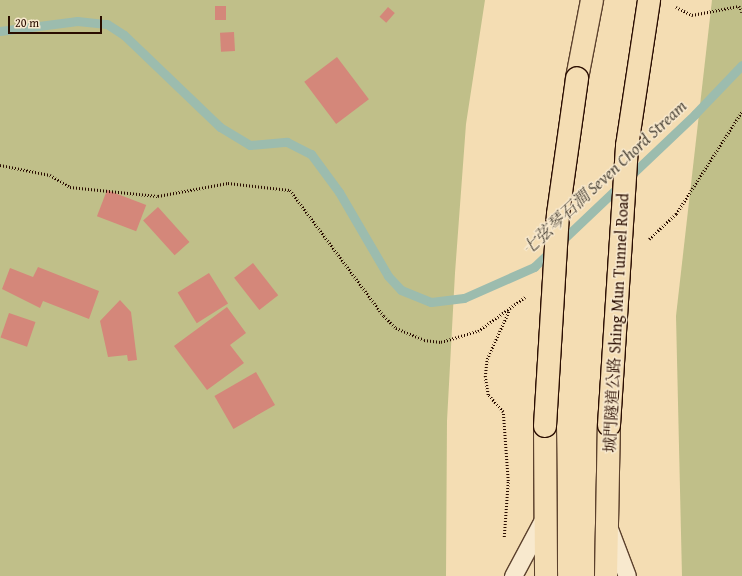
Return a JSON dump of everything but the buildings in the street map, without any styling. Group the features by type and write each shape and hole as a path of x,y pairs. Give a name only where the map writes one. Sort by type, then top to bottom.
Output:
{"highway":[{"path":"546,576 545,426 559,206 567,137 592,0"},
{"name":"城門隧道公路 Shing Mun Tunnel Road","path":"606,576 609,425 627,146 649,0"}],"lane":[{"path":"513,576 545,516"},
{"path":"606,520 625,562 627,576"}],"path":[{"path":"673,4 692,15 741,5 742,12"},
{"path":"644,241 676,214 742,111"},
{"path":"0,165 50,175 70,187 158,196 228,182 290,190 384,316 408,335 441,342 478,332 510,310 530,292"},
{"path":"504,545 508,481 503,412 488,395 486,377 487,359 510,310"}],"shaded area":[{"path":"0,0 485,0 466,124 455,273 447,421 446,576 0,576"},
{"path":"712,0 742,0 742,576 682,576 676,316"}],"waterway":[{"name":"七弦琴石澗 Seven Chord Stream","path":"0,31 77,21 107,24 124,35 220,127 250,145 287,142 311,154 339,192 388,276 401,290 431,302 464,298 534,267 695,114 742,65"}]}
